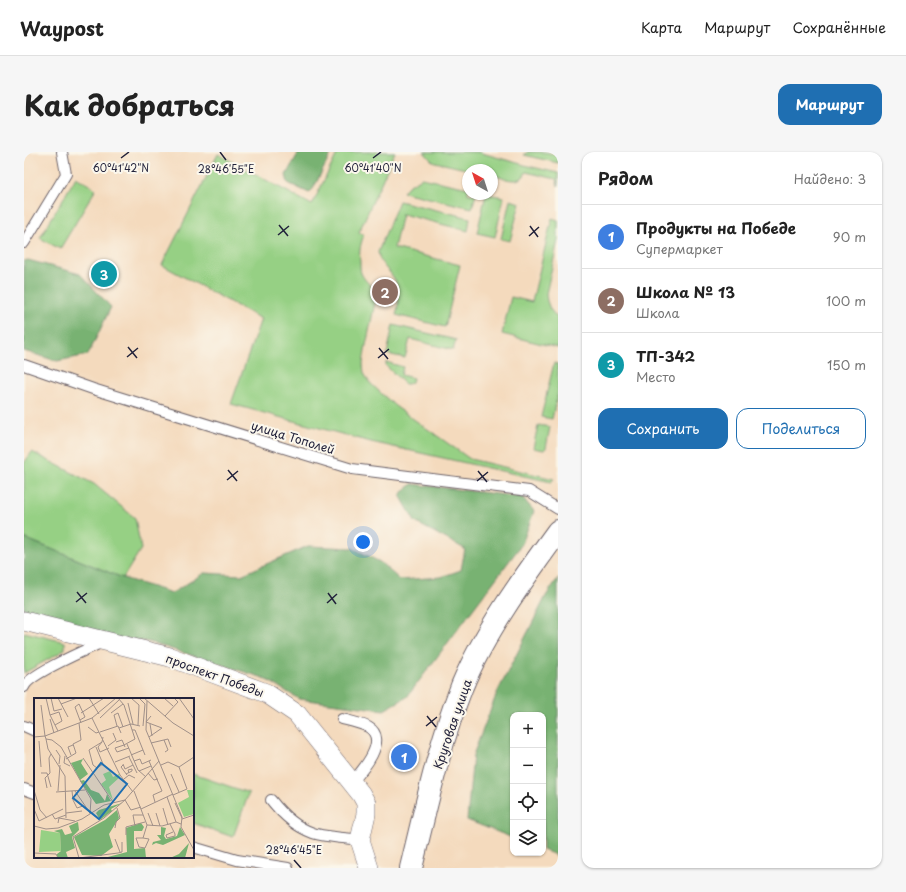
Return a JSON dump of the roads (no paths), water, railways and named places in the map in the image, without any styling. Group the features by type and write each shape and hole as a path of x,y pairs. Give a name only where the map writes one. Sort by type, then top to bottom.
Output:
{"street":[{"name":"Круговая улица","path":"411,868 445,735 463,685 487,636 510,599 558,531"},
{"name":"проспект Победы","path":"24,621 170,657 266,693 297,714 362,794 366,803 366,814 360,840"},
{"path":"360,840 369,868"}],"lane":[{"path":"24,243 66,174 62,152"},
{"name":"улица Тополей","path":"24,365 93,389 352,469 529,490 558,509"},
{"path":"24,685 41,672 105,641"},
{"path":"342,719 369,728 375,736 376,746 369,761 352,782"},
{"path":"24,726 34,731"},
{"path":"24,789 34,793"},
{"path":"271,800 280,812 295,824 313,833 360,840"},
{"path":"194,847 235,864 288,868"}],"place":[{"name":"ТП-342","path":"104,274"},
{"name":"Школа № 13","path":"385,292"},
{"name":"Продукты на Победе","path":"404,757"}]}
